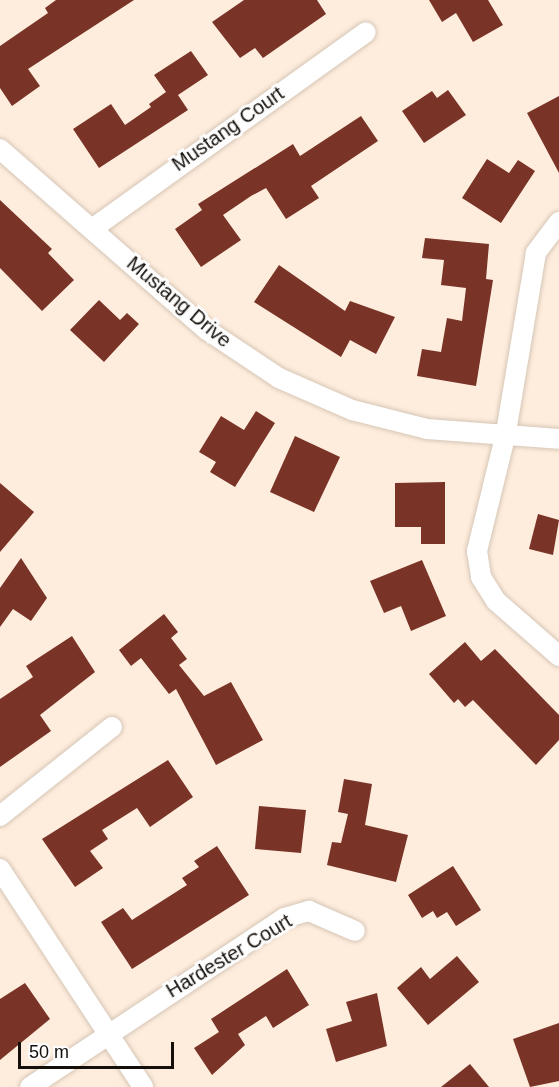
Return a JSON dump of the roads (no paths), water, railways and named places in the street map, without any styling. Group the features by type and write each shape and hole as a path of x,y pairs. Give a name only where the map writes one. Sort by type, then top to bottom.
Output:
{"street":[{"name":"Mustang Court","path":"92,229 366,32"},
{"name":"Mustang Drive","path":"0,149 207,330 279,378 352,410 427,429 506,433 559,439"},
{"path":"559,222 536,253 506,433 477,551 481,577 496,601 559,656"},
{"path":"0,816 112,727"},
{"path":"0,869 143,1087"},
{"name":"Hardester Court","path":"30,1087 109,1032 284,918 309,911 355,931"}]}
